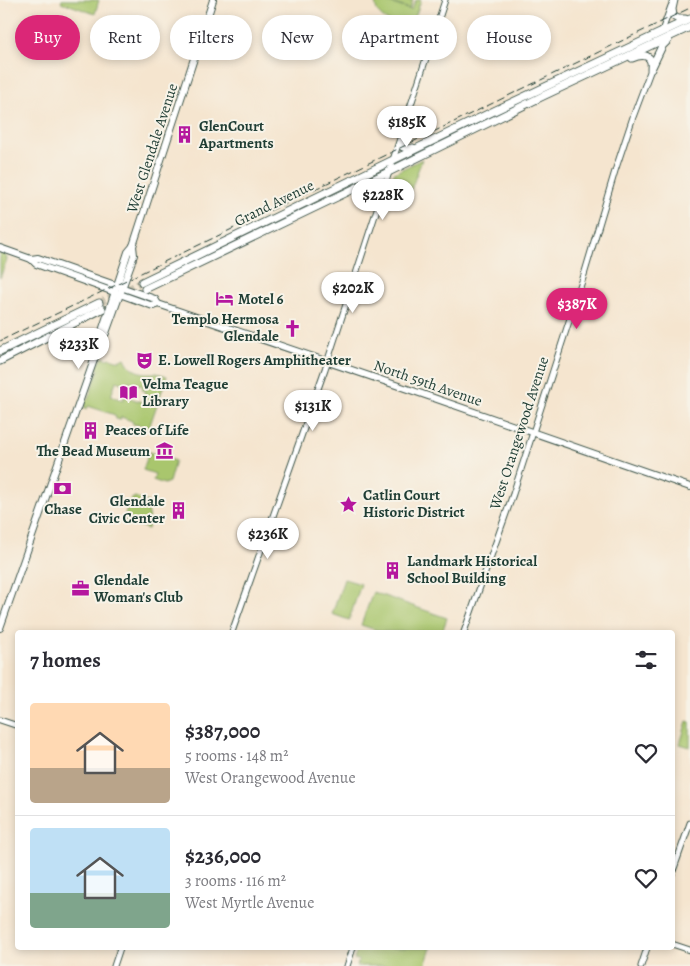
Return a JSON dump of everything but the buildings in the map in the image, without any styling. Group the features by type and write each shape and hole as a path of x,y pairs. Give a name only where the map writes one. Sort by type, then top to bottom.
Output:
{"highway":[{"path":"673,0 673,16 681,20 690,18"},
{"name":"Grand Avenue","path":"690,18 392,159 143,285 364,184 690,27"},
{"path":"634,53 640,47 656,39 662,31"},
{"path":"651,69 664,44 677,33"},
{"path":"588,75 598,74 642,55 648,56 651,60 651,69"},
{"path":"402,130 403,147 410,149 422,145"},
{"path":"364,184 378,187 379,201"},
{"path":"0,351 104,307"},
{"path":"0,361 104,307"}],"main road":[{"name":"West Glendale Avenue","path":"101,340 106,333 128,252 134,246 213,0"},
{"name":"North 59th Avenue","path":"0,248 31,259 36,264 88,282 155,299 158,304 690,488"},
{"name":"North 59th Avenue","path":"31,259 38,258 119,290"},
{"path":"88,282 106,294 109,301 104,307"},
{"name":"West Glendale Avenue","path":"0,628 101,340 104,307 119,290"}],"street":[{"path":"233,630 327,361 445,0"},
{"path":"662,31 673,0"},
{"name":"West Orangewood Avenue","path":"465,630 533,433 587,267 615,171 651,69"},
{"path":"0,720 15,725"},
{"path":"675,866 690,823"},
{"path":"675,945 690,950"},
{"path":"114,966 119,950"},
{"path":"347,966 352,950"},
{"path":"641,966 646,950"}],"green space":[{"path":"62,0 99,0 95,14 61,2"},
{"path":"375,0 380,0 411,10 416,0 421,0 416,15 380,15"},
{"path":"383,0 413,0 410,9"},
{"path":"422,159 410,193 389,186 394,173"},
{"path":"0,253 6,256 7,259 0,278"},
{"path":"103,357 118,360 125,358 131,367 137,371 167,376 149,427 133,424 132,421 121,417 120,420 116,419 115,415 88,406 87,409 84,407 99,369 96,368","holes":["116,381 127,385 129,381 143,386 142,390 146,391 142,402 124,396 123,400 111,396"]},
{"path":"149,452 175,461 169,482 164,484 153,480 155,474 143,470"},
{"path":"135,497 149,503 148,529 123,520 130,500"},
{"path":"344,579 361,584 349,620 332,614"},
{"path":"373,592 447,618 443,630 376,630 361,625"},
{"path":"687,721 690,722 690,747 680,744"},
{"path":"357,950 430,950 425,966 357,966 359,960 354,959"}],"tunnel":[{"path":"99,303 142,282"}],"railway":[{"path":"0,341 690,8"}],"place":[{"name":"GlenCourt Apartments","path":"185,135"},
{"name":"Motel 6","path":"224,299"},
{"name":"Templo Hermosa Glendale","path":"293,328"},
{"name":"E. Lowell Rogers Amphitheater","path":"144,360"},
{"name":"Velma Teague Library","path":"128,393"},
{"name":"Peaces of Life","path":"91,430"},
{"name":"The Bead Museum","path":"164,451"},
{"name":"Chase","path":"63,488"},
{"name":"Catlin Court Historic District","path":"349,504"},
{"name":"Glendale Civic Center","path":"179,510"},
{"name":"Landmark Historical School Building","path":"393,570"},
{"name":"Glendale Woman's Club","path":"80,589"}]}
